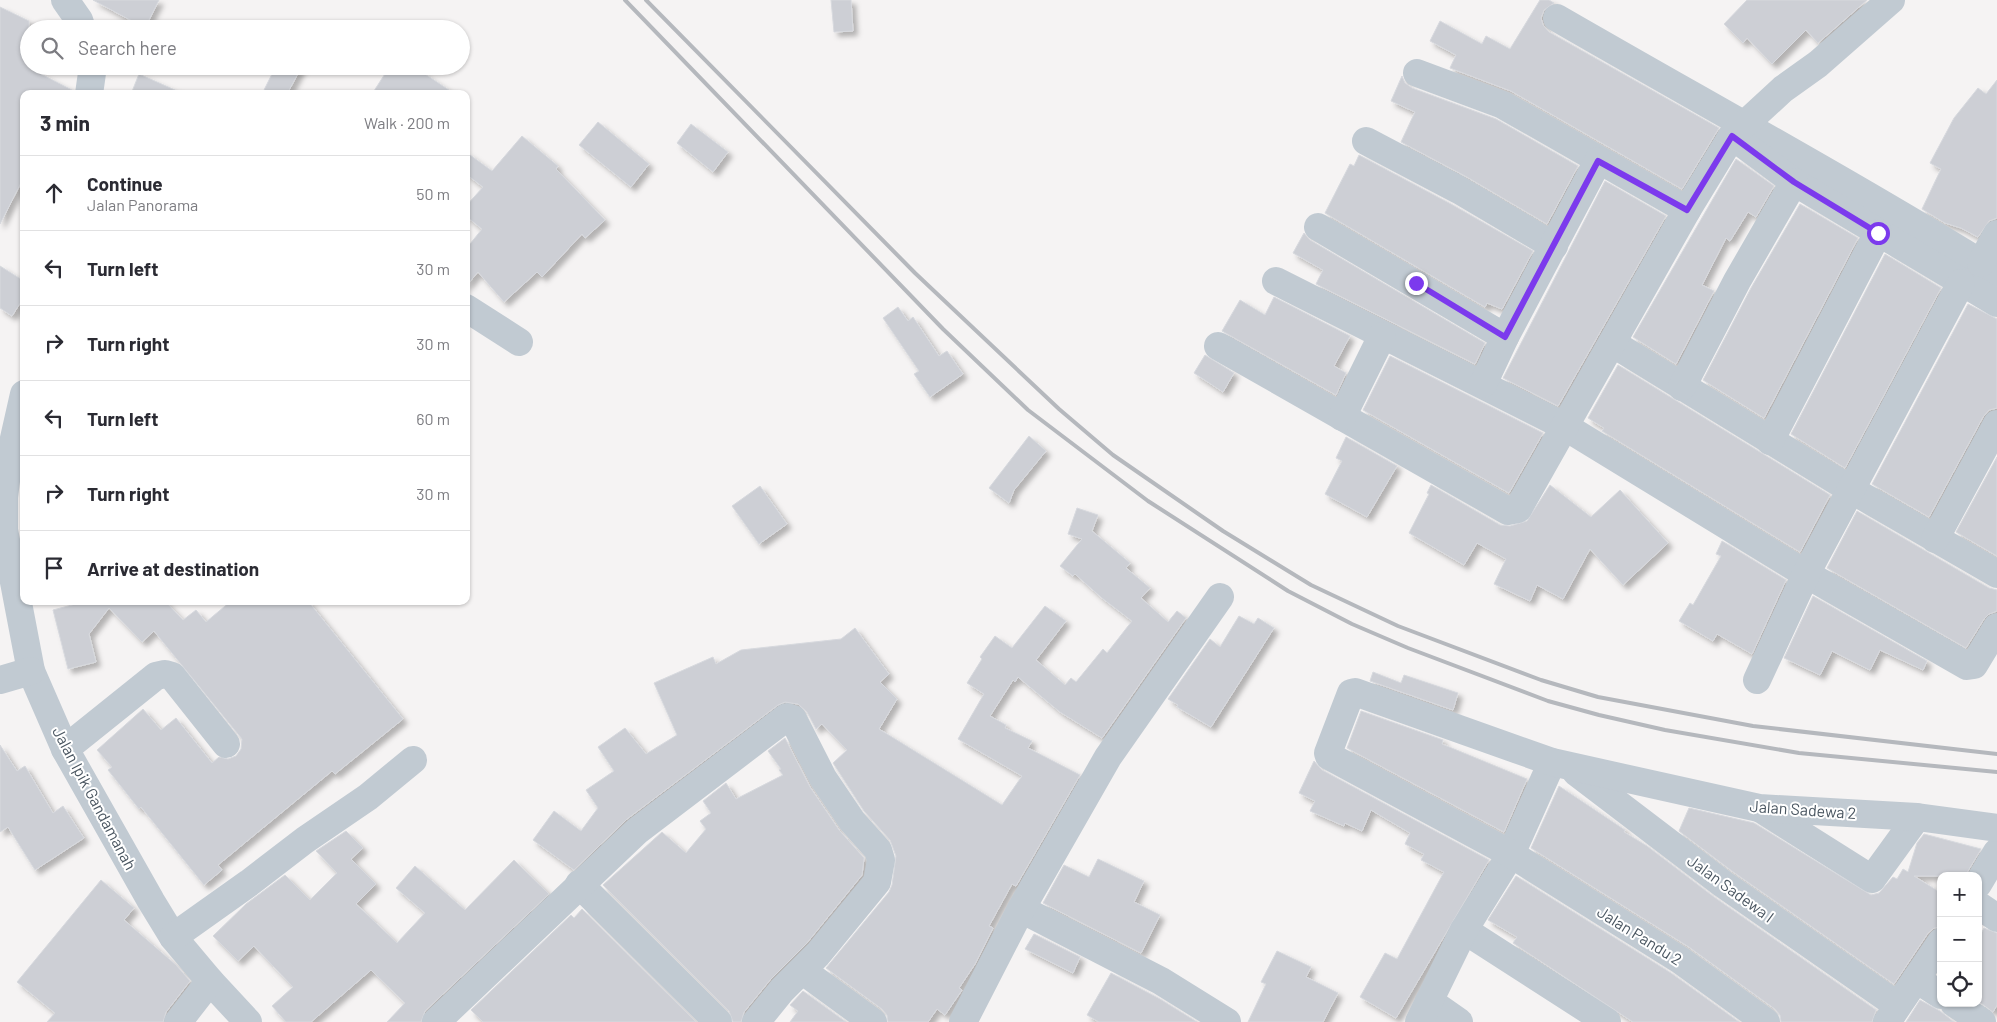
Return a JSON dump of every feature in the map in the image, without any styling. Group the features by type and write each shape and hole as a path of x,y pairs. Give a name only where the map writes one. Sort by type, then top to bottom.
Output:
{"street":[{"path":"65,0 79,20"},
{"path":"1218,346 1508,510 1514,511 1518,509 1687,210 1737,130 1891,0"},
{"path":"1557,18 1737,130 1808,159 1989,268 1997,234"},
{"path":"1417,73 1503,105 1598,161 1687,210"},
{"path":"90,90 92,75"},
{"path":"1737,130 1794,182 1997,303"},
{"path":"1366,141 1460,190 1554,246"},
{"path":"1483,384 1505,337 1598,161"},
{"path":"1682,387 1737,281 1794,182"},
{"path":"1318,227 1505,337"},
{"path":"1770,441 1878,233"},
{"path":"1276,281 1564,426 1806,574 1967,666 1974,665 1997,627"},
{"path":"1757,680 1806,574 1961,283"},
{"path":"470,311 519,342"},
{"path":"1342,416 1382,336"},
{"path":"1612,343 1770,441 1997,574"},
{"name":"Jalan Ipik Gandamanah","path":"20,412 2,495 4,530 31,671 65,749 173,937 210,982 248,1022"},
{"path":"1935,539 1997,424"},
{"path":"962,1022 1021,909 1108,757 1220,597"},
{"path":"0,680 31,671"},
{"path":"65,749 156,676 165,674 172,676 226,744"},
{"name":"Jalan Pandu 2","path":"1560,764 1355,692 1351,693 1328,753 1329,756 1511,854 1680,960 1766,1022"},
{"path":"436,1022 579,884 637,831 693,786 787,718 790,718 793,720 823,778 852,821 878,850 881,860 877,882 803,971 782,990 756,1022"},
{"path":"173,937 305,840 368,797 413,760"},
{"path":"1459,1022 1424,1012 1464,930 1511,854 1560,764"},
{"name":"Jalan Sadewa 2","path":"1560,764 1759,808 1917,816 1997,828"},
{"name":"Jalan Sadewa I","path":"1560,764 1724,884 1892,1013"},
{"path":"1759,808 1872,879 1917,816"},
{"path":"1982,877 1997,852"},
{"path":"579,884 718,1022"},
{"path":"1982,908 1997,918"},
{"path":"1021,909 1161,981 1227,1022"},
{"path":"1464,930 1607,1022"},
{"path":"1892,1013 1937,948"},
{"path":"803,971 873,1022"},
{"path":"1916,979 1937,992"},
{"path":"178,1022 210,982"},
{"path":"1960,1007 1982,1022"}],"building":[{"path":"93,0 159,0 149,20 130,20"},
{"path":"831,0 851,0 853,31 834,32"},
{"path":"1540,0 1549,0 1554,3 1544,10 1541,18 1543,25 1549,32 1719,128 1682,189 1511,91 1450,68 1456,55 1430,41 1440,21 1482,44 1486,36 1510,49"},
{"path":"1747,0 1867,0 1818,43 1806,30 1772,64 1747,38 1743,43 1724,24"},
{"path":"0,7 27,20 20,20 20,75 43,75 72,90 20,90 20,185 0,224"},
{"path":"139,75 141,75 175,90 133,90"},
{"path":"272,75 297,75 289,90 264,90"},
{"path":"384,75 426,75 449,90 375,90"},
{"path":"1402,76 1405,83 1412,88 1496,119 1578,166 1547,224 1467,177 1401,142 1415,112 1391,101"},
{"path":"1997,80 1997,218 1989,221 1978,237 1961,228 1945,223 1922,209 1941,169 1930,163 1954,118 1978,88 1986,94"},
{"path":"598,122 649,164 631,187 579,145"},
{"path":"691,124 728,152 713,172 677,143"},
{"path":"522,136 558,166 556,169 605,220 585,238 582,234 542,277 537,272 504,302 478,272 470,281 470,244 482,229 470,219 470,202 483,187 470,177 470,155 492,171"},
{"path":"1359,155 1451,204 1533,251 1502,309 1487,303 1485,307 1325,213 1350,164 1354,166"},
{"path":"1736,159 1774,186 1756,217 1748,212 1730,241 1726,238 1702,285 1714,291 1676,364 1633,337"},
{"path":"1605,181 1666,216 1558,406 1503,378"},
{"path":"1800,204 1858,238 1764,418 1703,380 1751,288"},
{"path":"1304,233 1310,240 1485,343 1475,364 1316,284 1323,270 1293,253"},
{"path":"1885,254 1941,288 1845,468 1791,434"},
{"path":"0,266 20,278 20,303 12,316 0,308"},
{"path":"1274,297 1350,336 1334,366 1346,373 1336,395 1222,331 1240,300 1265,315"},
{"path":"1968,304 1997,319 1997,408 1989,410 1983,417 1929,517 1872,484"},
{"path":"898,307 908,321 913,317 939,356 947,351 963,374 930,397 914,374 919,371 883,318"},
{"path":"1205,355 1234,373 1223,392 1194,373"},
{"path":"1390,356 1543,433 1509,493 1363,410"},
{"path":"1618,365 1830,495 1800,552 1602,431 1604,428 1588,418"},
{"path":"1029,436 1046,451 1014,490 1009,503 989,488"},
{"path":"1346,437 1397,466 1367,517 1325,494 1342,461 1336,458"},
{"path":"1997,457 1997,556 1956,532"},
{"path":"1431,485 1500,525 1510,526 1527,521 1550,485 1591,517 1620,490 1668,543 1623,585 1590,549 1563,599 1537,585 1530,601 1494,584 1506,559 1477,543 1464,565 1409,533 1429,494 1427,493"},
{"path":"760,486 787,524 759,544 732,506"},
{"path":"1077,508 1098,515 1092,531 1130,563 1126,568 1150,588 1141,598 1168,622 1177,611 1186,618 1102,738 1060,712 1018,677 1015,682 1013,680 990,716 1006,725 1005,728 1032,741 1028,748 1080,775 1016,886 1012,884 989,926 993,928 975,964 959,988 962,990 945,1015 937,1009 928,1022 888,1022 887,1015 882,1009 826,968 889,892 892,885 896,856 890,840 864,811 833,763 847,750 822,724 816,729 807,712 798,704 785,702 778,705 627,819 574,870 533,840 554,811 581,831 598,808 586,790 614,771 598,747 625,728 646,754 677,735 654,683 713,657 716,664 741,650 841,639 855,628 889,674 880,682 897,699 879,729 1002,805 1022,776 958,739 984,694 967,683 982,659 980,657 995,636 1012,648 1045,606 1066,621 1036,660 1065,685 1071,678 1076,682 1103,649 1107,653 1132,621 1075,574 1073,576 1060,566 1082,539 1068,534"},
{"path":"1857,511 1989,588 1997,590 1997,611 1989,614 1984,619 1966,648 1827,568"},
{"path":"1722,541 1786,580 1752,654 1717,634 1713,641 1679,621 1690,603 1693,605 1721,556 1716,554"},
{"path":"1813,596 1927,661 1923,670 1880,650 1870,670 1832,651 1820,675 1784,658"},
{"path":"72,605 169,605 183,620 196,610 206,622 226,605 311,605 403,719 335,774 332,771 218,865 222,870 204,885 141,807 139,809 108,770 112,767 97,750 143,709 161,730 176,718 212,763 219,757 228,759 236,756 241,749 242,739 154,631 142,642 109,608 89,634 96,662 68,669 53,610"},
{"path":"1239,616 1254,624 1258,618 1274,628 1211,727 1177,707 1178,705 1168,699 1210,639 1220,647"},
{"path":"1373,672 1401,683 1404,675 1458,693 1453,710 1370,681"},
{"path":"1361,711 1443,740 1442,744 1527,779 1504,832 1347,748"},
{"path":"785,738 810,787 839,830 864,858 862,875 806,944 770,980 744,1012 741,1022 733,1022 729,1011 603,885 662,832 686,853 706,829 700,821 711,813 703,801 726,783 736,799 783,775 768,751"},
{"path":"0,745 17,771 25,766 53,813 63,806 84,838 35,870 8,827 0,832"},
{"path":"1314,761 1322,770 1489,860 1396,1018 1360,997 1385,953 1397,959 1444,872 1421,860 1424,854 1405,844 1410,833 1371,810 1362,831 1345,823 1344,826 1310,811 1315,801 1299,793"},
{"path":"1559,786 1625,830 1624,832 1647,846 1714,897 1876,1010 1872,1022 1781,1022 1780,1015 1775,1009 1689,947 1531,848"},
{"path":"1689,808 1754,823 1871,895 1879,893 1893,877 1897,879 1903,869 1908,872 1917,843 1924,834 1981,849 1967,872 1937,872 1937,876 1914,876 1937,890 1937,928 1928,933 1894,984 1732,871 1679,831"},
{"path":"346,831 363,848 351,859 376,884 356,904 397,943 425,913 396,888 415,866 465,910 514,860 549,894 425,1011 421,1022 387,1022 405,1003 371,970 311,1022 286,1022 272,1006 293,987 254,946 238,961 213,936 246,904 285,875 310,900 337,873 316,851"},
{"path":"1098,859 1144,881 1134,902 1160,915 1141,953 1043,903 1064,865 1089,877"},
{"path":"1516,876 1671,973 1739,1022 1633,1022 1513,943 1517,937 1488,920"},
{"path":"101,880 134,908 124,920 176,965 190,981 166,1012 163,1022 47,1022 55,1013 17,982"},
{"path":"582,909 696,1022 483,1022 471,1010 571,915 574,918"},
{"path":"1984,928 1997,933 1997,1005 1993,1012 1982,1004 1982,932"},
{"path":"1034,934 1080,957 1073,973 1025,949"},
{"path":"1277,951 1311,967 1306,977 1338,993 1323,1022 1248,1022 1266,984 1261,982"},
{"path":"1111,973 1160,999 1197,1022 1099,1022 1087,1015"},
{"path":"803,991 846,1022 790,1022 798,1011 790,1005"},
{"path":"1920,1000 1940,1011 1954,1022 1906,1022"}],"railway":[{"path":"625,0 943,329 1028,410 1148,501 1288,591 1352,624 1408,648 1548,701 1599,715 1665,730 1799,753 1997,772"},
{"path":"646,0 915,273 1059,409 1113,455 1223,531 1311,585 1398,626 1541,680 1598,697 1753,726 1997,754"}],"route":[{"path":"1416,283 1505,337 1598,161 1687,210 1732,136 1794,182 1878,233"}]}
